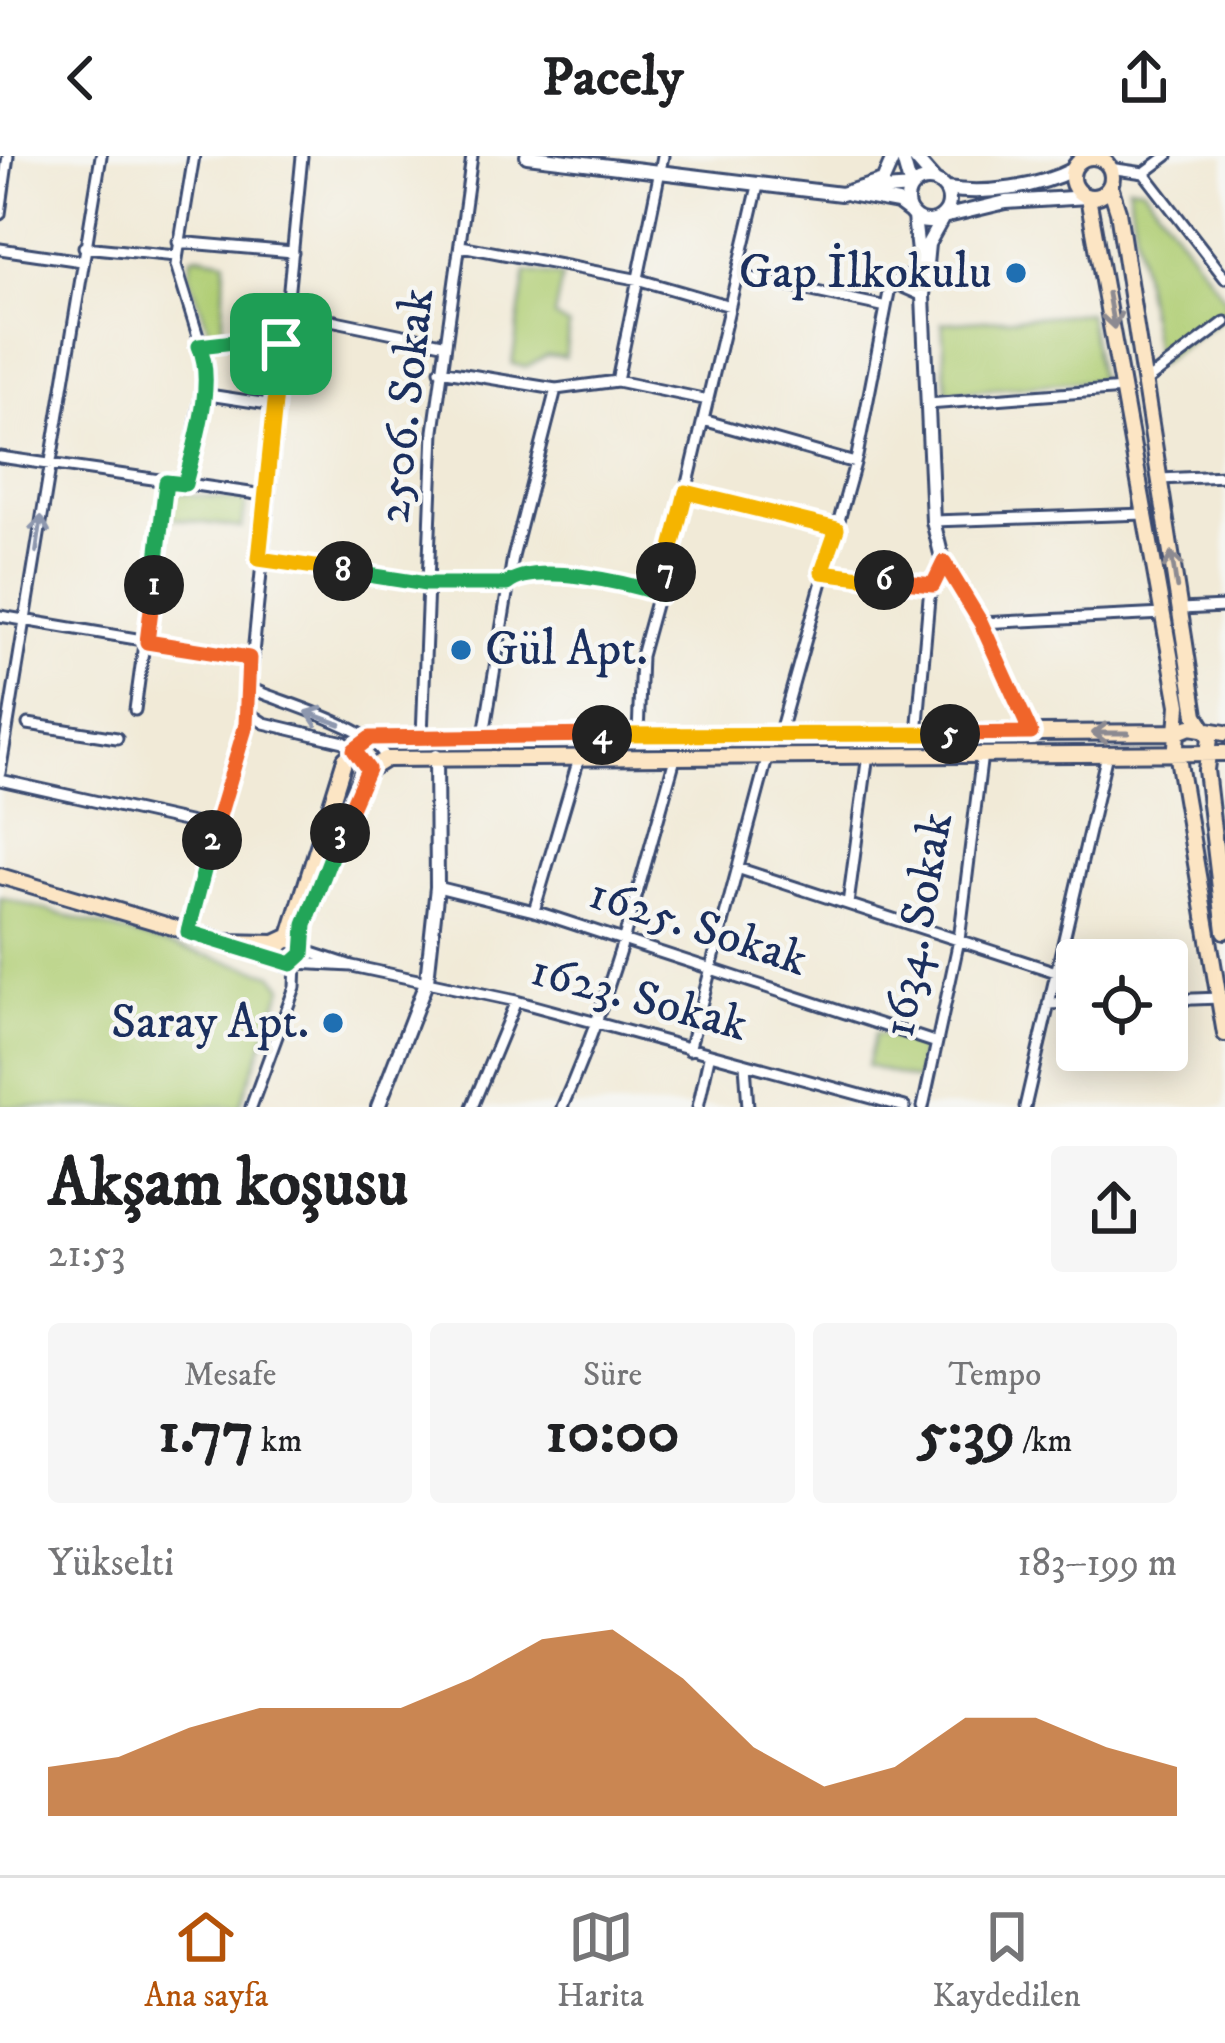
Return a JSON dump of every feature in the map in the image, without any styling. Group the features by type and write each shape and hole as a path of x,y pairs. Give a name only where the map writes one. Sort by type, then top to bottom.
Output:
{"main road":[{"path":"1225,931 1205,727 1196,715 1145,382 1106,162 1088,158 1074,162 1074,186 1088,196 1124,389 1180,705 1178,732 1225,1034"},
{"path":"1088,196 1110,186"},
{"path":"284,942 293,931 345,759 370,738 1178,732 1205,727 1225,733"},
{"path":"293,957 368,769 386,758 1225,753"},
{"path":"0,876 224,942 293,957"},
{"path":"224,942 296,941 293,957"}],"street":[{"path":"0,214 8,156"},
{"path":"100,156 0,777 215,828"},
{"path":"185,484 205,359 176,256 194,156"},
{"path":"188,932 247,712 302,156"},
{"name":"2506. Sokak","path":"422,736 426,584 442,343 472,156"},
{"path":"526,156 661,176 882,198 932,223 1006,202 1088,196"},
{"path":"617,381 663,156"},
{"path":"898,156 911,188 923,296 933,521 944,562 981,623 1031,733"},
{"path":"841,194 883,181 898,156"},
{"path":"913,156 941,185 950,207 928,244 923,296"},
{"path":"1144,173 1167,156"},
{"path":"841,194 941,185 977,192 1046,181 1074,162"},
{"path":"1106,162 1144,173 1225,278"},
{"path":"638,735 641,656 661,594 758,186"},
{"path":"178,242 292,252"},
{"path":"461,246 640,280 730,306"},
{"path":"84,247 176,256"},
{"path":"0,249 82,261"},
{"path":"891,282 919,272"},
{"path":"737,275 883,306"},
{"path":"891,282 923,296"},
{"path":"779,735 855,463 891,282"},
{"path":"302,314 442,343"},
{"path":"1145,382 1225,322"},
{"path":"199,346 243,341 281,344"},
{"path":"440,370 556,388 617,381 708,400"},
{"path":"484,735 507,584 556,388"},
{"path":"928,404 1124,389"},
{"path":"202,394 274,405"},
{"path":"704,420 855,463"},
{"path":"0,457 265,495"},
{"path":"1160,478 1225,476"},
{"path":"135,710 166,482"},
{"path":"686,492 837,529"},
{"path":"933,521 1145,514"},
{"path":"259,559 426,584 507,584 520,574 539,572 571,580 618,580 661,594"},
{"path":"917,734 933,585 944,562"},
{"path":"822,572 933,585"},
{"path":"1180,609 1225,607"},
{"path":"981,623 1164,614"},
{"path":"0,616 249,658"},
{"path":"250,688 370,738 386,758"},
{"path":"247,712 256,721 325,735 354,750 368,769"},
{"path":"28,724 117,739"},
{"path":"848,904 868,754"},
{"name":"1634. Sokak","path":"923,1107 959,940 982,754"},
{"path":"1064,939 1107,754"},
{"path":"534,911 580,755"},
{"path":"562,1107 599,1025 676,755"},
{"path":"689,1050 768,755"},
{"path":"378,1107 427,980 437,887 436,756"},
{"path":"740,869 1056,972 1025,1107"},
{"name":"1625. Sokak","path":"437,887 534,911 934,1042"},
{"path":"250,1107 296,987 293,957"},
{"name":"1623. Sokak","path":"293,957 516,1001 905,1107"},
{"path":"1188,999 1220,998"},
{"path":"472,1107 516,1001"},
{"path":"1048,1004 1056,1004"},
{"path":"698,1107 709,1057"},
{"path":"745,1064 748,1107"}],"green space":[{"path":"1128,185 1143,187 1225,298 1225,316 1157,365"},
{"path":"191,257 225,260 223,327 210,333 189,274"},
{"path":"526,272 562,277 554,317 569,326 565,357 547,355 526,367 512,364"},
{"path":"1088,313 1099,380 947,393 942,323"},
{"path":"174,492 246,502 242,528 170,518"},
{"path":"0,897 273,974 283,987 240,1107 0,1107"},
{"path":"875,1033 921,1045 917,1080 867,1066"}],"place":[{"name":"Gap İlkokulu","path":"1016,273"},
{"name":"Gül Apt.","path":"461,650"},
{"name":"Saray Apt.","path":"333,1023"}],"route":[{"path":"243,341 281,344 259,559 426,584 507,584 520,574 539,572 571,580 618,580 661,594 686,492 837,529 822,572 933,585 944,562 981,623 1031,733 370,738 354,750 368,769 362,774 305,925 299,961 288,963 188,932 246,725 249,658 147,642 166,482 185,484 205,376 199,346 243,341"}]}
